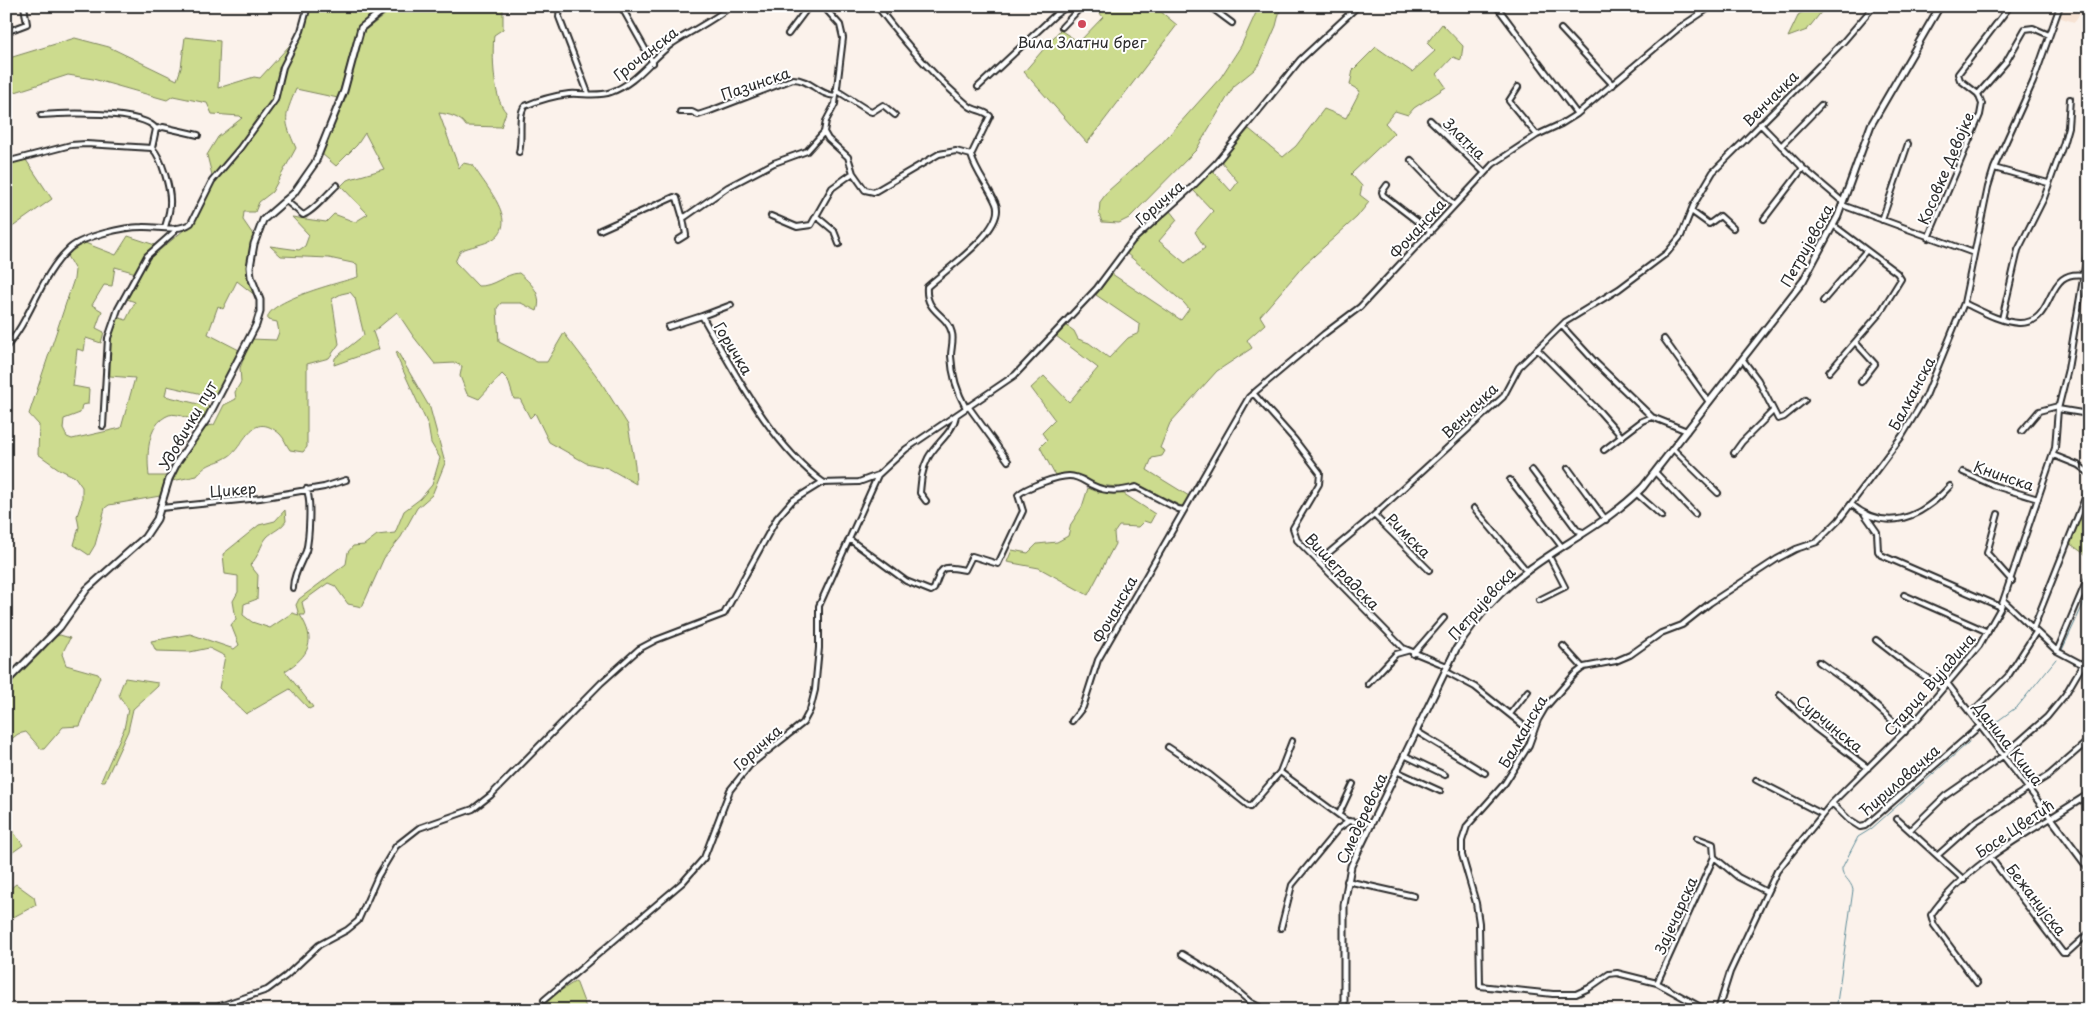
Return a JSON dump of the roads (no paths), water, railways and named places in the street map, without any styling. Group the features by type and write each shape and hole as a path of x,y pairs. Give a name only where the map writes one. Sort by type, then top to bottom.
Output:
{"main road":[{"name":"Удовички пут","path":"6,682 60,627 87,589 145,537 157,519 172,473 207,419 256,325 260,312 250,267 254,244 263,220 294,193 314,163 344,91 361,28 388,6"},
{"name":"Петријевска","path":"1416,731 1465,635 1505,591 1528,571 1606,520 1637,494 1710,403 1803,281 1834,225 1871,125 1940,6"},
{"name":"Смедеревска","path":"1344,1010 1344,911 1347,882 1355,855 1416,731"},
{"name":"Босе Цветић","path":"2052,818 2089,794"},
{"path":"2052,818 2089,870"}],"street":[{"path":"6,32 27,24 24,6"},
{"path":"6,347 16,336 53,267 71,248 116,230 142,227 176,228 190,223 212,181 240,148 276,100 286,60 301,31 308,6"},
{"path":"560,6 559,17 588,93"},
{"path":"621,6 653,63"},
{"name":"Грочанска","path":"519,152 522,131 521,112 525,106 546,98 588,93 606,94 617,90 634,79 674,43 709,23 731,6"},
{"path":"788,34 809,6"},
{"path":"683,218 728,187 774,163 807,150 824,132 826,121 836,104 843,30 836,19 823,6"},
{"path":"876,6 913,51 960,98 970,107 990,116 971,155"},
{"path":"978,86 1055,15 1068,6"},
{"path":"1062,27 1082,6"},
{"path":"1210,6 1232,23"},
{"name":"Горичка","path":"208,1010 267,990 286,976 319,945 347,930 358,921 378,876 396,846 419,828 473,809 491,796 601,684 639,649 656,640 724,614 781,512 799,496 824,483 859,482 878,475 906,449 956,416 1021,368 1097,288 1132,241 1216,163 1300,60 1358,6"},
{"name":"Фочанска","path":"1072,721 1083,707 1098,660 1242,406 1253,393 1360,307 1431,232 1484,172 1504,155 1577,114 1679,28 1712,6"},
{"name":"Венчачка","path":"1319,561 1374,515 1503,397 1519,367 1562,326 1663,258 1681,236 1691,211 1713,172 1844,42 1874,6"},
{"path":"1978,94 1960,80 1958,74 2010,6"},
{"name":"Балканска","path":"1657,983 1612,972 1583,992 1568,995 1480,986 1479,923 1462,855 1462,841 1467,826 1505,783 1529,745 1545,708 1566,683 1583,668 1622,660 1661,633 1682,625 1710,603 1776,559 1796,549 1817,542 1828,533 1902,436 1918,411 1934,379 1964,303 1994,168 2027,97 2060,6"},
{"path":"1498,8 1577,114"},
{"name":"Косовке Девојке","path":"1928,238 1980,115 1982,104 1978,94 2006,62 2025,29 2033,28 2049,35"},
{"path":"1561,29 1613,85"},
{"name":"Пазинска","path":"680,112 692,112 698,115 710,112 794,80 804,81 827,95 836,96"},
{"path":"1518,87 1509,101 1537,135"},
{"path":"836,90 869,111 872,112 883,105 895,115"},
{"path":"2002,319 2018,250 2044,198 2068,127 2070,99"},
{"path":"1781,146 1821,104"},
{"path":"41,115 82,113 115,115 150,124 156,129"},
{"name":"Златна","path":"1430,120 1484,172"},
{"path":"1760,124 1802,168 1843,203 1928,238 1974,253"},
{"path":"156,129 163,127 198,135"},
{"path":"156,129 152,148 164,172 170,195 169,214 165,227"},
{"path":"824,132 828,139 848,157 853,173 865,190 872,192 939,154 956,151 971,155 996,203 996,217 988,232 927,287 927,296 931,308 947,323 952,332 951,356 956,389 967,407 1008,461"},
{"path":"6,162 71,145 86,144 152,148"},
{"path":"1882,220 1908,144"},
{"path":"1411,160 1454,205"},
{"path":"1764,219 1802,168"},
{"path":"1994,168 2048,183"},
{"path":"771,216 798,227 811,225 832,188 853,173"},
{"path":"285,200 303,215 310,213 322,197 337,185"},
{"path":"1387,186 1382,192 1383,195 1431,232"},
{"path":"600,230 674,197 677,198 686,235 678,240"},
{"path":"1691,211 1709,224 1720,216 1733,228"},
{"path":"816,216 834,230 840,244"},
{"path":"1829,372 1856,343 1888,301 1901,276 1834,225"},
{"path":"103,426 108,338 118,309 147,256 176,228"},
{"name":"Старца Вујадина","path":"1718,1010 1730,972 1780,866 1806,838 1822,814 1905,732 1979,646 2004,601 2053,456 2058,408 2068,369 2086,276 2089,243"},
{"path":"1823,301 1866,251"},
{"path":"1964,303 2002,319 2021,323 2035,319 2042,313 2056,285 2062,279 2071,274 2086,276"},
{"name":"Горичка","path":"668,327 731,305"},
{"name":"Горичка","path":"702,316 749,396 800,463 824,483"},
{"path":"1562,326 1596,363 1652,417 1687,431"},
{"path":"1664,339 1710,403"},
{"path":"1856,343 1875,362 1874,367 1861,382"},
{"path":"1537,349 1608,420 1622,437"},
{"path":"1743,360 1762,386 1776,417 1781,418 1805,400"},
{"name":"Вишеградска","path":"1253,393 1294,439 1320,473 1318,484 1292,531 1300,545 1319,561 1407,651 1446,669 1472,684 1533,733"},
{"path":"2022,430 2039,410 2058,408 2082,413"},
{"path":"1734,453 1742,442 1773,411"},
{"name":"Горичка","path":"926,502 920,493 924,465 931,453 950,430 956,416"},
{"path":"1604,450 1642,421 1652,417"},
{"path":"1673,449 1718,493"},
{"path":"2053,456 2078,465 2089,473"},
{"path":"1568,468 1606,520"},
{"path":"1532,470 1577,530 1587,532"},
{"path":"1655,472 1695,514"},
{"name":"Книнска","path":"1963,472 1995,486 2038,499"},
{"name":"Горичка","path":"544,1000 672,894 704,858 730,790 750,766 803,723 812,703 816,665 820,648 820,606 878,475"},
{"path":"849,539 906,581 931,591 934,590 939,574 944,569 950,566 965,570 972,556 998,564 1023,511 1018,495 1044,482 1069,476 1107,490 1122,491 1136,487 1178,509 1184,510"},
{"name":"Цикер","path":"161,508 260,498 346,480"},
{"path":"1510,480 1562,548"},
{"path":"1865,515 1885,521 1900,519 1932,504 1950,486"},
{"path":"293,588 294,579 306,549 310,497 306,488"},
{"path":"1971,713 2008,676 2035,630 2089,488"},
{"path":"1637,494 1662,516"},
{"path":"1851,504 1865,515 1876,532 1878,550 1881,555 2001,607"},
{"path":"1474,508 1528,571"},
{"path":"1998,514 1987,554 2012,581"},
{"name":"Римска","path":"1374,515 1429,570"},
{"path":"1539,600 1565,587 1549,556"},
{"path":"2057,651 2089,575"},
{"path":"1904,595 1988,632"},
{"path":"2004,601 2057,651 2082,666 2089,668"},
{"path":"1413,654 1444,618"},
{"path":"1876,640 1942,688"},
{"path":"1562,646 1583,668"},
{"path":"1368,684 1396,654 1407,651"},
{"path":"1910,830 1945,796 2004,755 2057,705 2089,654"},
{"path":"1819,662 1857,689 1905,732"},
{"name":"Данила Киша","path":"1947,683 2052,818"},
{"path":"1510,714 1528,692"},
{"name":"Сурчинска","path":"1780,695 1814,728 1868,768"},
{"name":"Ћириловачка","path":"1832,803 1849,820 1860,827 1865,826 1980,726"},
{"path":"1416,731 1485,773"},
{"path":"1938,855 1975,822 2030,788 2070,758 2089,740"},
{"path":"1168,747 1210,775 1250,807 1280,772 1292,741"},
{"path":"1404,755 1445,775"},
{"path":"1396,771 1440,792"},
{"path":"1280,772 1349,821 1371,824"},
{"path":"1756,780 1822,814"},
{"path":"1338,814 1353,784"},
{"name":"Босе Цветић","path":"1978,983 1931,918 1932,913 1964,880 1990,857 2052,818"},
{"path":"1897,819 1964,880"},
{"path":"1281,928 1292,886 1338,829 1349,821"},
{"path":"1696,838 1713,844 1714,857 1738,877 1767,892"},
{"name":"Зајечарска","path":"1657,983 1714,857"},
{"name":"Бежанијска","path":"1990,857 2063,953 2067,953 2089,934"},
{"path":"1347,882 1414,896"},
{"path":"1182,954 1222,978 1250,1002 1265,1010"},
{"path":"1657,983 1706,1010"},
{"path":"131,1010 142,1010"}],"waterway":[{"path":"2062,650 2089,592"},
{"path":"1995,723 2018,706 2056,659"},
{"path":"1836,1010 1853,890 1842,868 1858,837 1871,829 1969,742"}],"place":[{"name":"Вила Златни брег","path":"1082,24"}]}
